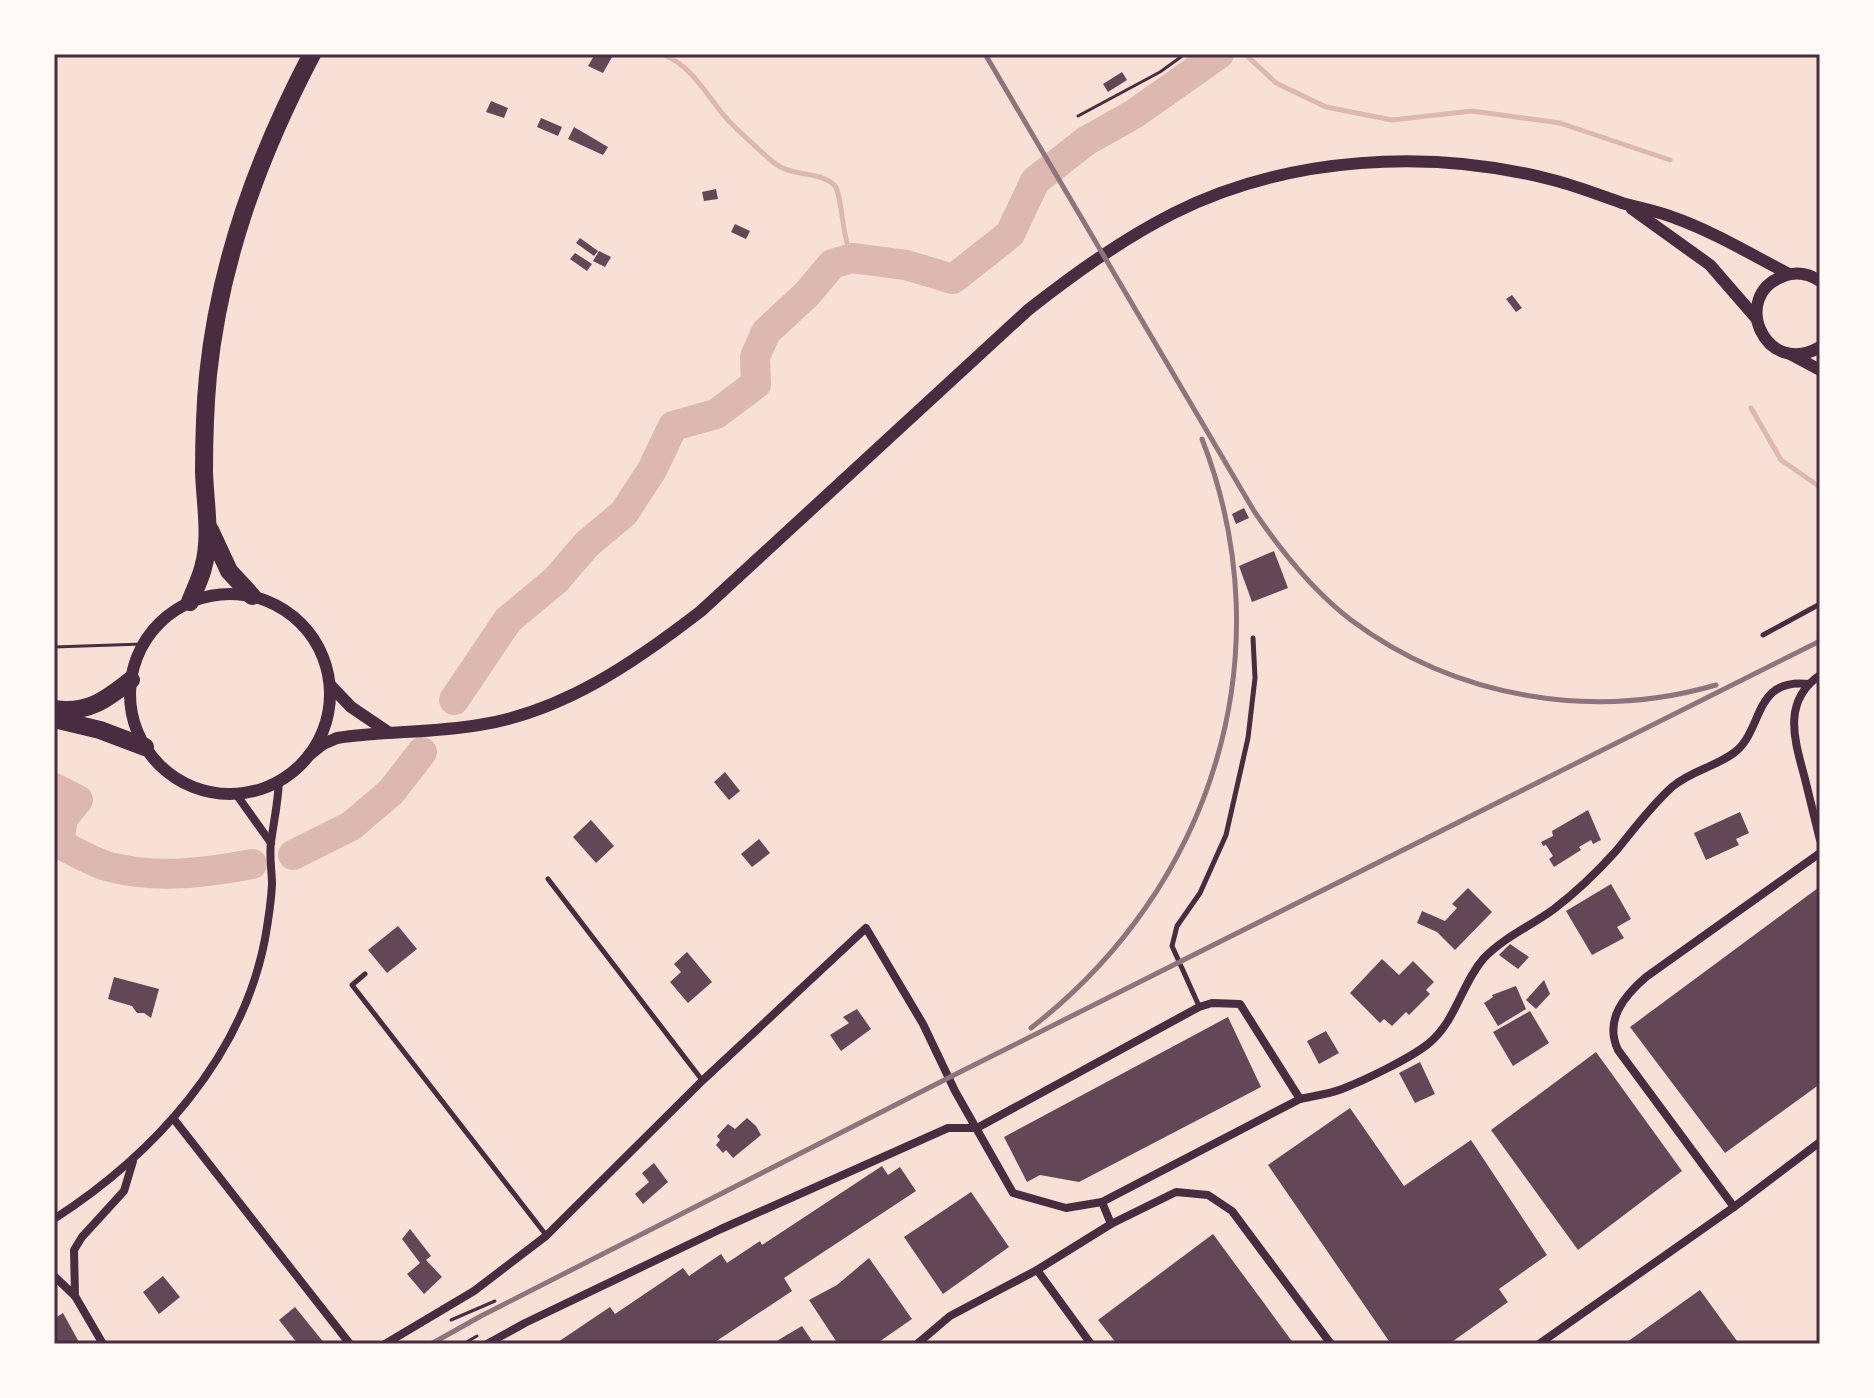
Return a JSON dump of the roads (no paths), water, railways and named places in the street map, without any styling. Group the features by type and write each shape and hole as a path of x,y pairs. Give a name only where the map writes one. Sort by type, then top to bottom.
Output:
{"highway":[{"path":"190,602 203,568 208,524 204,473 205,418 215,322 226,269 263,155 312,54"},
{"path":"208,524 229,571 252,596"},
{"path":"54,709 77,711 91,707 106,700 131,680"},
{"path":"54,719 100,730 145,747"}],"street":[{"path":"309,755 322,734 329,710 330,685 318,645 290,613 272,602 252,596 220,594 190,602 155,627 143,644 131,680 130,703 135,726 145,747 162,768 184,783 209,792 236,794 258,790 279,781 323,744 337,738 481,725 540,709 571,696 654,647 701,611 1028,310 1079,270 1130,237 1177,212 1241,187 1300,171 1411,161 1478,165 1551,179 1675,218 1789,274 1814,275"},
{"path":"1623,203 1710,265 1756,318 1759,329 1772,347 1820,370"},
{"path":"1756,318 1761,295 1768,285 1789,274"},
{"path":"1792,355 1806,354 1820,347"},
{"path":"1820,675 1803,692 1794,712 1792,731 1820,840"},
{"path":"385,1344 474,1291 546,1236 702,1081 866,928 923,1024 955,1091 1013,1193 1066,1208 1102,1202 1300,1099 1340,1090 1429,1044 1451,1018 1463,989 1486,957 1510,936 1554,909 1613,854 1671,788 1690,773 1716,763 1740,748 1761,707 1777,690 1799,683 1809,684"},
{"path":"330,685 351,707 388,732"},
{"path":"54,1219 102,1186 173,1118 189,1100 222,1050 248,1001 265,940 272,886 271,843 277,821 279,781"},
{"path":"236,794 271,843"},
{"path":"1734,1207 1618,1050 1613,1039 1614,1023 1618,1007 1646,977 1820,853"},
{"path":"487,1344 721,1229 948,1128 977,1128 1199,1007 1212,1003 1240,1004 1300,1099"},
{"path":"173,1118 350,1344"},
{"path":"1539,1344 1734,1207 1820,1142"},
{"path":"75,1296 74,1250 124,1191 133,1159"},
{"path":"917,1344 950,1316 1037,1270 1111,1224 1176,1192 1208,1195 1232,1211 1331,1344"},
{"path":"1102,1202 1111,1224"},
{"path":"1037,1270 1091,1344"},
{"path":"54,1276 75,1296 103,1344"}],"lane":[{"path":"1763,635 1820,604"},
{"path":"1199,1007 1172,946 1177,926 1200,893 1226,835 1248,738 1255,678 1253,638"},
{"path":"548,879 702,1081"},
{"path":"365,974 352,985 546,1236"}],"waterway":[{"path":"662,54 691,74 727,119 773,162 789,171 821,177 835,186 852,258"},
{"path":"454,700 508,620 556,580 587,544 624,513 652,470 673,426 716,414 756,384 755,357 766,332 807,294 832,264 852,258 906,265 953,279 1010,234 1035,181 1086,141 1134,114 1219,54"},
{"path":"1245,54 1276,83 1326,107 1392,120 1472,111 1560,123 1670,160"},
{"path":"1751,408 1781,460 1820,487"},
{"path":"293,855 351,826 391,792 422,752"},
{"path":"54,788 78,800 63,818 59,844 97,863 128,871 163,874 252,864"}],"railway":[{"path":"985,54 1254,511 1275,541 1323,596 1391,647 1434,668 1479,684 1526,695 1573,701 1621,701 1669,696 1716,685"},
{"path":"1031,1028 1094,971 1146,907 1187,837 1216,762 1233,683 1236,602 1226,521 1202,439"},
{"path":"431,1344 958,1073 1820,641"}]}
